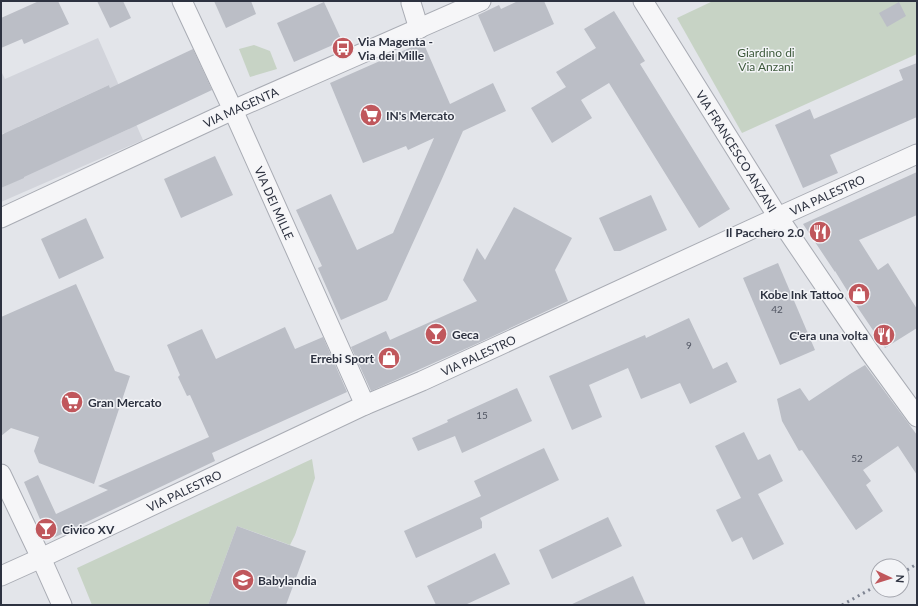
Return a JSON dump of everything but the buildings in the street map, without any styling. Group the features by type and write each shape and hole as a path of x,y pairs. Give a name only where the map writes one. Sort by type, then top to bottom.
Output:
{"street":[{"name":"VIA DEI MILLE","path":"182,1 233,110 365,405"},
{"name":"VIA MAGENTA","path":"1,218 233,110 481,1"},
{"name":"VIA FRANCESCO ANZANI","path":"643,1 778,217 869,351 917,417"},
{"path":"411,3 419,29"},
{"name":"VIA PALESTRO","path":"1,576 365,405 422,381 917,154"},
{"path":"1,474 42,558 62,605"}],"shaded area":[{"path":"98,38 143,140 1,202 1,188 24,177 4,133 1,135 1,71 5,79","holes":["109,85 129,129 38,170 18,127"]}],"green space":[{"name":"Giardino di Via Anzani","path":"713,1 917,1 917,54 742,133 677,18"},
{"path":"254,45 270,51 277,69 250,77 239,49"},
{"path":"312,459 315,478 290,545 237,526 208,605 92,605 77,568"}],"railway":[{"path":"910,568 917,564"},
{"path":"842,605 870,589"}],"place":[{"name":"Via Magenta - Via dei Mille","path":"343,48"},
{"name":"IN's Mercato","path":"371,115"},
{"name":"Il Pacchero 2.0","path":"820,232"},
{"name":"Kobe Ink Tattoo","path":"859,294"},
{"name":"Geca","path":"436,334"},
{"name":"C'era una volta","path":"884,335"},
{"name":"Errebi Sport","path":"389,358"},
{"name":"Gran Mercato","path":"72,402"},
{"name":"Civico XV","path":"46,529"},
{"name":"Babylandia","path":"243,580"}]}
